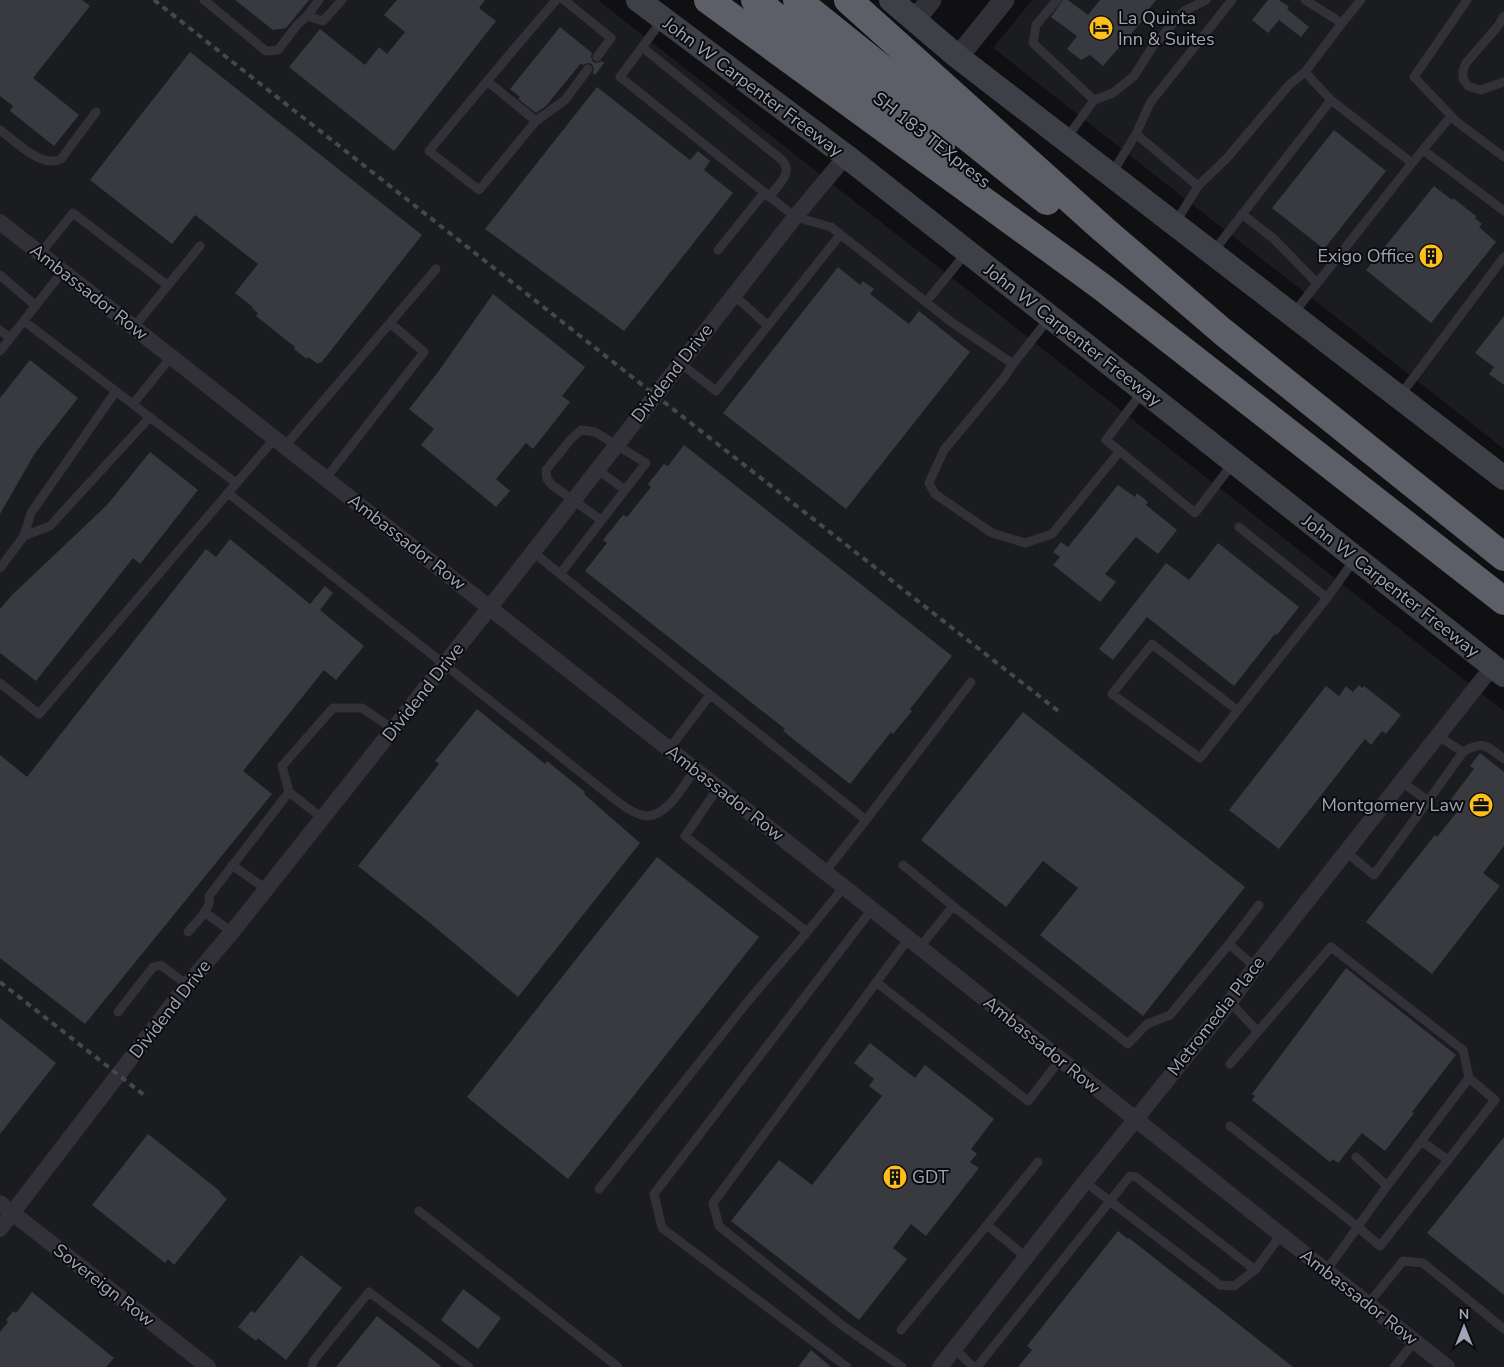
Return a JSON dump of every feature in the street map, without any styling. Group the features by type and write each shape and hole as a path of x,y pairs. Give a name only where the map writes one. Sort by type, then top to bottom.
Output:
{"highway":[{"path":"708,0 933,162 1102,287 1504,601"},
{"name":"SH 183 TEXpress","path":"755,0 1053,234 1102,287"},
{"name":"SH 183 TEXpress","path":"797,0 1059,210 1103,229"},
{"path":"848,0 1103,229 1272,372 1504,557"}],"main road":[{"name":"John W Carpenter Freeway","path":"638,0 846,156 1499,671"},
{"path":"891,0 914,21 1111,175 1399,397 1502,473"}],"street":[{"path":"914,21 931,0"},
{"path":"958,56 1004,0"},
{"name":"Dividend Drive","path":"0,1229 187,985 232,932 490,607 795,217 846,156"},
{"name":"Ambassador Row","path":"0,222 872,909 1447,1367"},
{"name":"Metromedia Place","path":"940,1367 1085,1182 1230,1002 1255,967 1438,736 1499,671"},
{"name":"Sovereign Row","path":"0,1203 208,1367"}],"lane":[{"path":"204,0 266,51 278,50 320,0"},
{"path":"307,16 323,21 342,0"},
{"path":"556,0 430,151 479,190 536,122 565,100 588,69"},
{"path":"564,0 611,38 597,57"},
{"path":"1057,0 1036,25 1033,43 1094,100"},
{"path":"1066,140 1094,100 1113,93 1134,76 1153,46 1184,10 1206,0"},
{"path":"1111,175 1136,134 1150,103 1232,0"},
{"path":"1305,0 1342,23"},
{"path":"1175,224 1198,186 1227,158 1289,85 1305,72 1361,0"},
{"path":"1467,0 1414,77 1457,122 1504,157"},
{"path":"1504,16 1498,26 1466,63 1463,70 1463,79 1468,86 1481,90 1504,82"},
{"path":"664,19 620,77 795,217 831,227 926,302 1013,364"},
{"path":"642,47 787,165 787,171 718,250"},
{"path":"1305,72 1331,100 1412,164"},
{"path":"487,81 536,122"},
{"path":"1212,253 1331,100"},
{"path":"0,130 40,160 55,162 61,159 96,112"},
{"path":"1292,315 1451,116"},
{"path":"1136,134 1198,186"},
{"path":"1423,150 1504,212"},
{"path":"40,254 73,213 167,285"},
{"path":"1242,214 1274,239 1317,283"},
{"path":"680,363 716,391 840,234"},
{"path":"134,327 200,246"},
{"path":"926,302 967,252"},
{"path":"1399,397 1504,257"},
{"path":"0,683 39,714 236,483 280,442 436,269"},
{"path":"0,351 62,271"},
{"path":"0,275 36,306"},
{"path":"734,295 768,326"},
{"path":"1050,317 1003,379 944,450 929,483 936,494 992,533 1025,543 1052,534 1120,451"},
{"path":"24,321 236,483"},
{"path":"326,478 424,352 390,322"},
{"path":"0,330 10,338"},
{"path":"133,404 171,356"},
{"path":"0,568 24,536 31,513 116,391"},
{"path":"1144,391 1106,440 1195,513 1234,462"},
{"path":"24,536 50,526 150,417"},
{"path":"560,574 646,463 595,432 580,430 546,470 547,479 552,485 601,520"},
{"path":"598,469 625,490"},
{"path":"228,493 633,812 646,816 662,811 676,796 694,769"},
{"path":"1239,527 1327,598"},
{"path":"533,552 866,820"},
{"path":"1237,710 1152,644 1112,694 1200,758 1327,598 1355,558"},
{"path":"825,872 971,682"},
{"path":"669,749 710,695"},
{"path":"322,818 289,792 282,766 333,708 362,708 393,729"},
{"path":"1438,736 1463,752"},
{"path":"1346,852 1374,875 1463,752 1476,745 1484,745 1504,759"},
{"path":"1402,782 1428,801"},
{"path":"718,788 685,836 807,932"},
{"path":"188,932 210,902 209,896 289,792"},
{"path":"232,865 266,888"},
{"path":"903,865 1128,1044 1147,1024 1170,1015 1230,944 1259,905"},
{"path":"599,1189 749,1000 844,887"},
{"path":"902,1367 843,1326 719,1226 713,1203 876,982 953,906"},
{"path":"847,1367 662,1228 654,1194 872,909"},
{"path":"204,912 232,932"},
{"path":"1230,944 1255,967"},
{"path":"1230,1064 1331,947 1463,1050 1469,1078 1494,1100 1380,1246 1358,1226 1230,1126"},
{"path":"118,1012 157,965 161,965 187,985"},
{"path":"876,982 1028,1100 1060,1060"},
{"path":"1230,1002 1258,1032"},
{"path":"1326,1271 1387,1186 1469,1078"},
{"path":"1421,1141 1448,1160"},
{"path":"1356,1157 1387,1186"},
{"path":"901,1330 1038,1162"},
{"path":"955,1349 975,1367 1130,1176 1136,1177 1255,1270"},
{"path":"1085,1182 1220,1285 1234,1286 1255,1270 1281,1235"},
{"path":"419,1211 618,1367"},
{"path":"987,1225 1026,1257"},
{"path":"1368,1304 1403,1261 1423,1263 1504,1329"},
{"path":"312,1367 314,1360 370,1292 469,1367"},
{"path":"1394,1367 1415,1342"}],"shaded area":[{"path":"0,0 598,0 1504,711 1504,1367 0,1367"},
{"path":"1032,0 1504,0 1504,449 993,48"}],"building":[{"path":"0,0 82,0 90,6 33,78 79,115 54,146 10,111 13,106 0,96"},
{"path":"235,0 309,0 286,28 273,30"},
{"path":"397,0 485,0 479,8 496,21 394,151 289,67 320,29 365,65 379,47 387,54 405,32 384,15"},
{"name":"La Quinta Inn & Suites","path":"1063,0 1068,0 1088,15 1100,0 1156,0 1140,20 1142,21 1103,66 1090,55 1081,60 1067,49 1077,36 1051,17"},
{"path":"1268,0 1279,0 1309,27 1301,37 1279,20 1268,33 1252,20"},
{"path":"560,27 592,53 593,62 602,61 604,63 595,75 592,64 583,65 581,63 546,106 536,113 518,99 520,97 510,89"},
{"path":"190,52 422,235 321,363 318,364 308,357 307,359 294,349 295,347 256,316 258,313 253,307 235,293 258,264 195,215 172,244 90,180"},
{"path":"597,87 690,160 698,151 710,161 704,170 733,193 624,331 485,229"},
{"path":"1334,130 1386,171 1324,249 1272,208"},
{"name":"Exigo Office","path":"1434,186 1476,216 1475,218 1482,224 1479,227 1496,242 1431,323 1366,270"},
{"path":"838,267 860,285 863,281 874,289 870,294 909,324 919,311 970,352 846,509 723,413"},
{"path":"493,294 585,367 562,396 570,402 533,449 526,443 496,479 510,491 496,507 421,445 434,429 409,409 438,372"},
{"path":"1504,316 1504,385 1489,374 1494,367 1475,353"},
{"path":"30,360 78,398 35,453 0,514 0,398"},
{"path":"684,445 952,656 910,709 912,711 893,734 891,732 850,784 783,731 785,729 585,571 607,543 603,540 623,515 627,517 651,487 648,484 664,464 668,466"},
{"path":"150,452 198,490 140,564 133,558 36,681 0,653 0,609 11,596 107,505"},
{"path":"1118,485 1135,497 1137,493 1148,502 1146,505 1177,530 1158,554 1136,537 1105,574 1116,582 1100,602 1053,565 1060,557 1053,552 1061,542 1068,547"},
{"path":"230,539 310,604 325,586 333,593 320,610 364,646 336,680 324,670 243,771 272,794 85,1024 0,958 0,755 27,777 206,549 216,557"},
{"path":"1218,543 1299,607 1234,686 1147,617 1113,660 1099,649 1166,563 1189,580"},
{"path":"1359,685 1362,688 1364,686 1401,715 1386,734 1382,731 1371,745 1365,739 1279,849 1229,810 1326,686 1339,696 1346,686 1353,692"},
{"path":"477,709 545,764 547,761 585,792 584,794 640,843 518,997 430,923 358,866 439,764 435,761"},
{"path":"1023,712 1245,887 1143,1016 1040,935 1078,888 1043,861 1006,907 921,840"},
{"path":"1480,753 1504,772 1504,846 1483,873 1500,886 1432,974 1366,922 1435,835 1437,837 1461,807 1451,799 1474,769 1470,766"},
{"path":"657,857 759,937 568,1179 467,1097"},
{"path":"1346,968 1456,1055 1385,1151 1362,1133 1338,1163 1333,1159 1330,1162 1252,1100 1255,1096 1252,1094"},
{"path":"0,1018 56,1063 0,1134"},
{"name":"GDT","path":"870,1043 915,1078 925,1065 994,1119 971,1149 977,1154 970,1162 979,1168 926,1236 911,1224 893,1248 907,1259 859,1320 731,1221 779,1160 812,1185 882,1096 869,1086 874,1079 854,1063"},
{"path":"148,1134 221,1192 227,1199 174,1265 168,1259 165,1263 92,1205"},
{"path":"1504,1137 1504,1295 1427,1233"},
{"path":"1118,1231 1293,1367 1018,1367 1032,1350 1027,1346"},
{"path":"301,1255 342,1288 286,1360 258,1338 256,1341 238,1327 251,1311 255,1313"},
{"path":"463,1289 501,1318 478,1349 441,1320"},
{"path":"32,1292 114,1358 106,1367 0,1367 0,1332 8,1322 6,1320 13,1311 16,1313"},
{"path":"377,1316 442,1367 336,1367"},
{"path":"811,1350 831,1367 798,1367"}],"railway":[{"path":"154,0 1062,714"},
{"path":"0,982 144,1095"}],"place":[{"name":"La Quinta Inn & Suites","path":"1101,28"},
{"name":"Exigo Office","path":"1431,256"},
{"name":"Montgomery Law","path":"1481,805"},
{"name":"GDT","path":"895,1177"}]}
